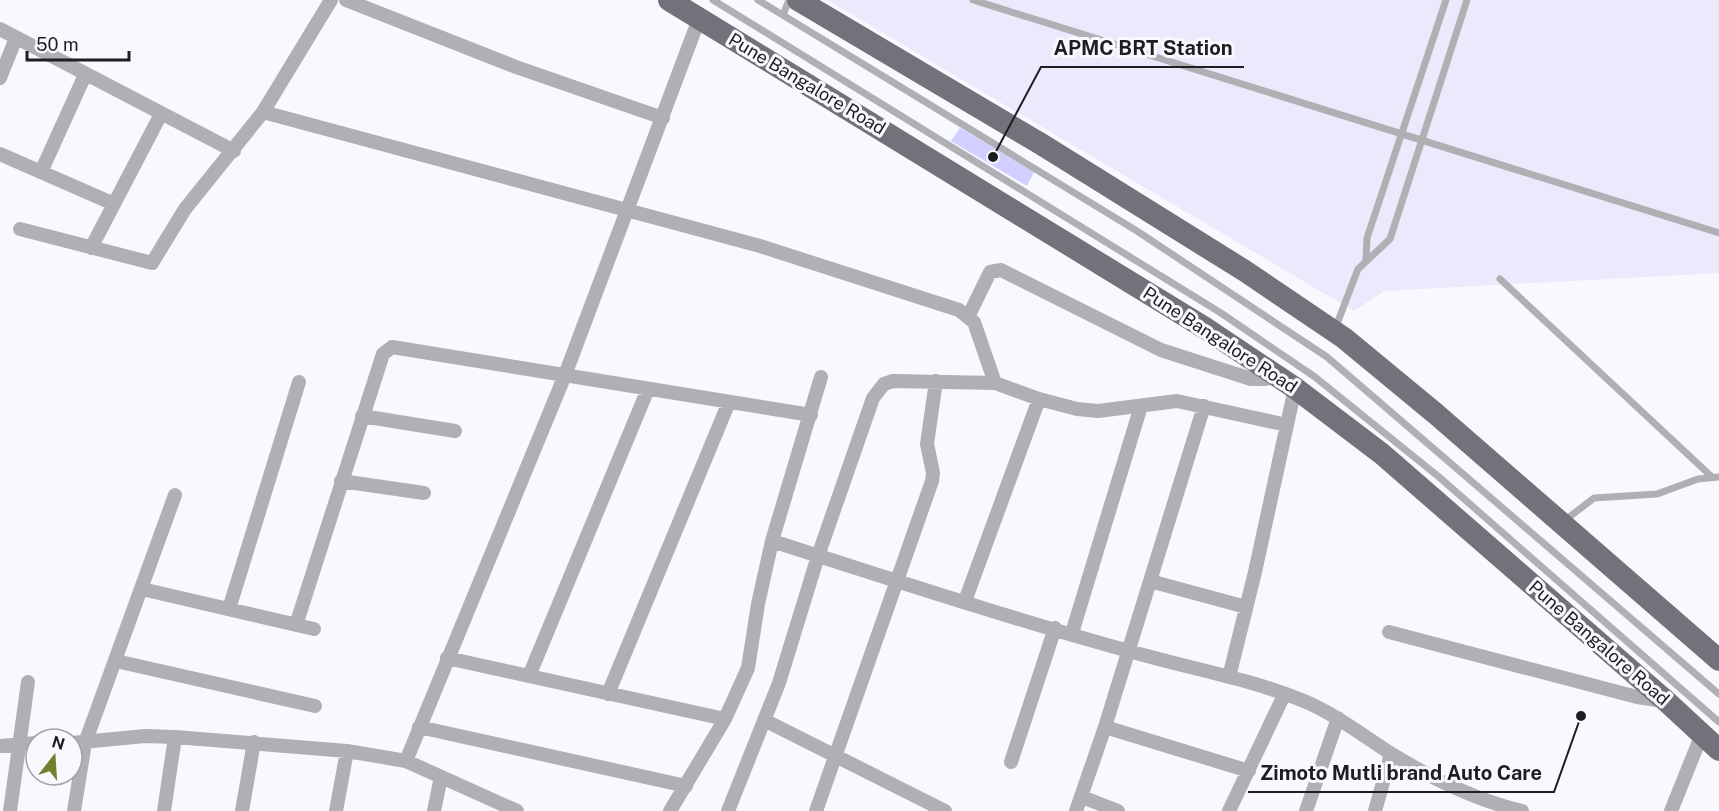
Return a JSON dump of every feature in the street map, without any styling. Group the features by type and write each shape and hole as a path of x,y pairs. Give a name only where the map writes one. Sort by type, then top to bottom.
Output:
{"main road":[{"name":"Pune Bangalore Road","path":"669,0 1205,328 1295,388 1382,454 1666,701 1711,728 1719,750"},
{"path":"803,10 1050,150 1245,272 1335,332 1436,414 1719,660"}],"street":[{"path":"20,229 152,263 184,209 234,151 263,112 332,0"},
{"path":"346,0 516,66 663,117"},
{"path":"406,761 565,375 699,19"},
{"path":"0,29 234,151"},
{"path":"0,78 16,38"},
{"path":"41,172 85,75"},
{"path":"263,112 760,246 969,315 980,334 995,383"},
{"path":"92,248 161,114"},
{"path":"0,154 114,204"},
{"path":"969,315 990,272 1001,270 1161,350 1251,379 1266,379 1276,375"},
{"path":"296,625 383,354 392,347 811,416"},
{"path":"670,811 725,719 748,668 758,604 772,542 821,376"},
{"path":"728,811 779,683 818,556 878,390 893,381 995,383 1039,399 1077,409 1098,411 1177,401 1287,425"},
{"path":"816,811 932,482 933,473 927,444 936,381"},
{"path":"229,609 299,382"},
{"path":"1229,676 1295,388"},
{"path":"529,676 648,389"},
{"path":"965,602 1039,399"},
{"path":"608,694 729,402"},
{"path":"1072,633 1141,406"},
{"path":"1076,811 1105,727 1204,406"},
{"path":"362,416 455,431"},
{"path":"341,481 424,493"},
{"path":"84,732 117,661 175,495"},
{"path":"772,542 1128,651 1229,676 1284,694 1338,718 1391,754 1448,785 1494,804 1522,811"},
{"path":"1150,581 1246,607"},
{"path":"142,589 314,629"},
{"path":"1011,762 1055,628"},
{"path":"1389,632 1637,697 1666,701"},
{"path":"447,658 725,719"},
{"path":"117,661 315,706"},
{"path":"10,811 28,682"},
{"path":"1229,811 1284,694"},
{"path":"1306,811 1338,718"},
{"path":"764,720 945,811"},
{"path":"419,727 686,786"},
{"path":"1105,727 1249,771"},
{"path":"1671,811 1711,728"},
{"path":"84,742 145,736 254,742 347,751 406,761 517,811"},
{"path":"164,811 175,737"},
{"path":"242,811 254,742"},
{"path":"0,746 24,743"},
{"path":"336,811 347,751"},
{"path":"1375,811 1391,754"},
{"path":"434,811 441,777"},
{"path":"74,811 76,787"},
{"path":"1082,797 1118,811"}],"lane":[{"path":"713,0 1221,314 1315,377 1439,477 1711,728"},
{"path":"758,0 803,10"},
{"path":"789,0 1328,357 1719,694"},
{"path":"973,0 1719,233"},
{"path":"1366,260 1367,238 1404,134 1446,0"},
{"path":"1335,332 1353,276 1366,260 1385,246 1390,239 1467,0"},
{"path":"1500,279 1715,477"},
{"path":"1563,523 1594,498 1657,494 1715,477"}],"shaded area":[{"path":"827,0 1719,0 1719,273 1384,291 1354,311"}],"building":[{"path":"960,128 1034,172 1027,186 951,141"}],"place":[{"name":"APMC BRT Station","path":"993,157"},
{"name":"Zimoto Mutli brand Auto Care","path":"1581,716"}]}
